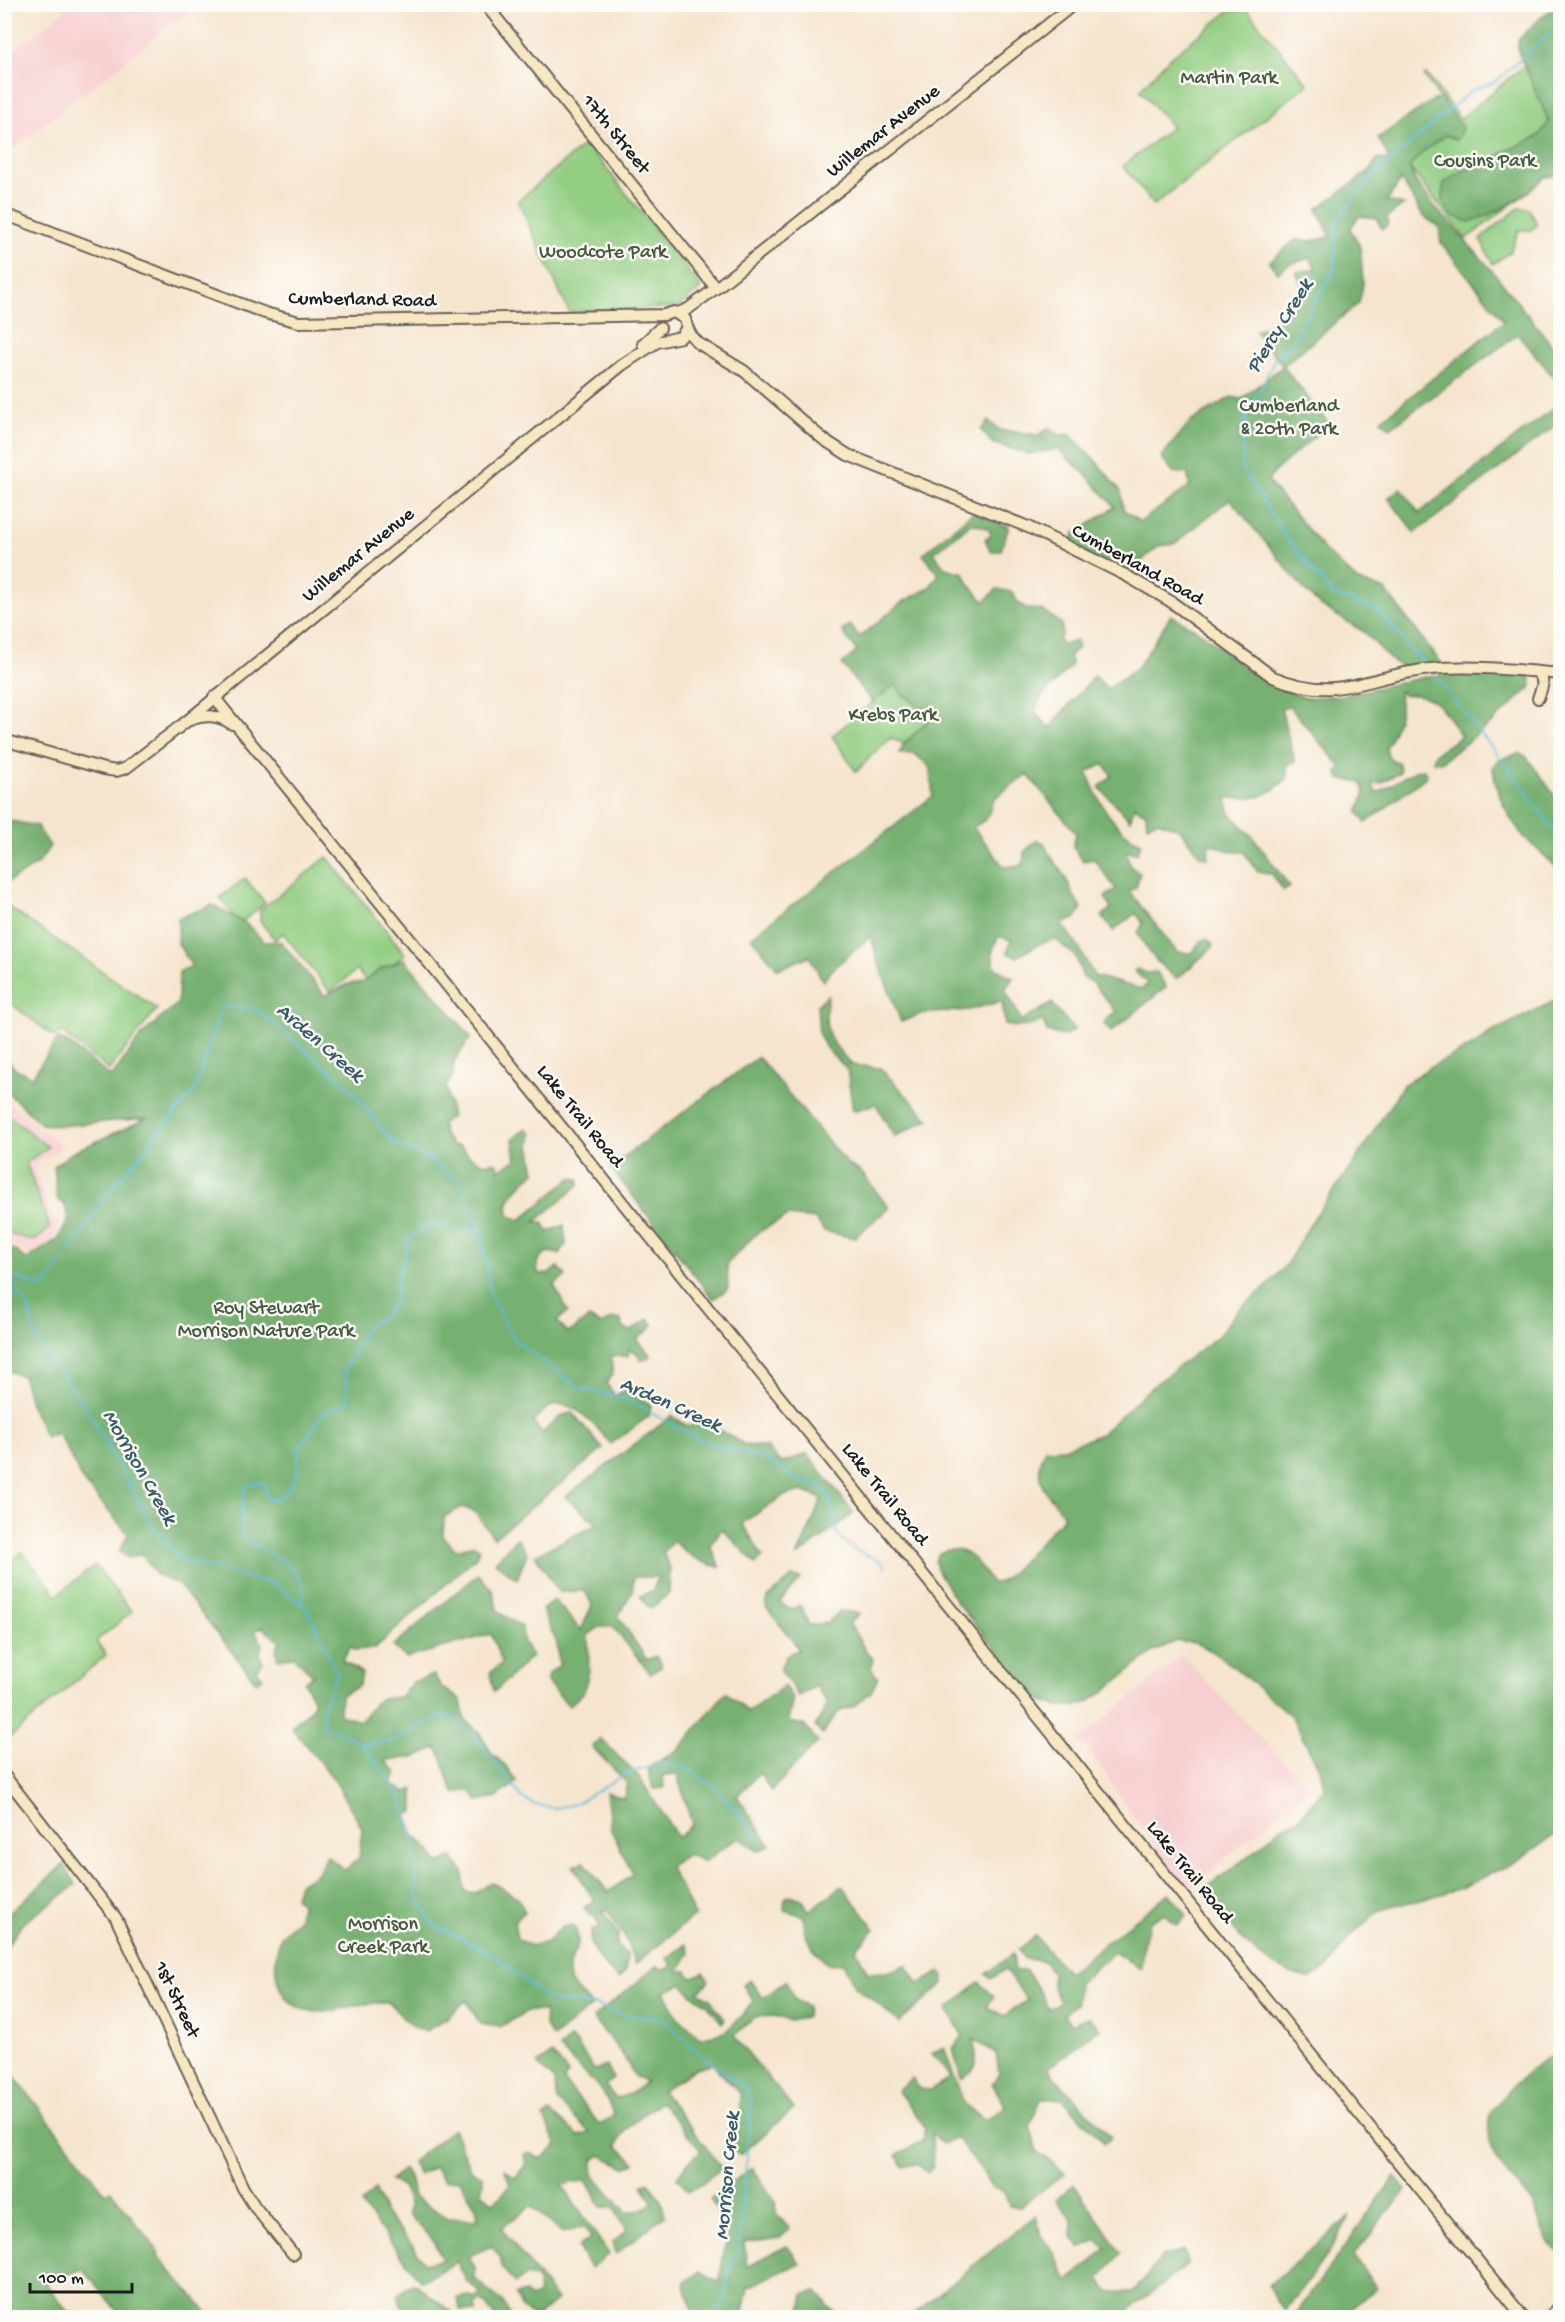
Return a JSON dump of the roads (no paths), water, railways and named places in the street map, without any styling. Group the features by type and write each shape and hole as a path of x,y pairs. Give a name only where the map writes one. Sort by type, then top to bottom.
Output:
{"street":[{"name":"17th Street","path":"485,4 716,288"},
{"name":"Willemar Avenue","path":"678,313 688,309 716,288 1074,4"},
{"name":"Cumberland Road","path":"4,214 265,314 289,321 561,319 664,315"},
{"name":"Willemar Avenue","path":"687,325 716,288"},
{"path":"678,313 687,325 684,335 672,339 663,335 660,328 664,315 678,313"},
{"name":"Cumberland Road","path":"630,316 651,322 660,328"},
{"name":"Cumberland Road","path":"687,325 690,335 698,343 744,371 823,439 848,455 1028,527 1125,575 1170,601 1273,677 1311,688 1348,688 1431,669 1560,674"},
{"name":"Willemar Avenue","path":"4,740 104,769 116,771 126,768 187,721 622,365 660,328"},
{"name":"Willemar Avenue","path":"622,365 657,342 672,339"},
{"name":"Cumberland Road","path":"672,339 724,359"},
{"path":"1537,672 1542,676 1543,682 1538,698"},
{"name":"Lake Trail Road","path":"214,697 1524,2318"},
{"path":"187,721 204,716 217,717 239,728"},
{"name":"1st Street","path":"4,1775 116,1918 243,2188 255,2208 293,2254"},
{"path":"1548,2318 1560,2307"}],"waterway":[{"name":"Piercy Creek","path":"1428,666 1408,647 1378,610 1333,595 1285,536 1243,470 1244,423 1275,359 1291,344 1335,268 1336,222 1364,184 1471,91 1495,82 1560,25"},
{"name":"Piercy Creek","path":"1433,673 1560,838"},
{"name":"Arden Creek","path":"4,1274 44,1287 114,1186 194,1091 222,1006 256,1009 346,1084 394,1143 426,1157 458,1180 481,1231 491,1296 515,1340 579,1388 625,1398 698,1439 766,1459 798,1481 818,1484 829,1496 836,1533 853,1549 881,1561 885,1567"},
{"path":"302,1605 304,1590 302,1582 289,1566 242,1538 242,1503 245,1486 263,1482 268,1500 277,1499 286,1493 297,1474 298,1450 323,1413 348,1402 345,1369 368,1325 384,1316 395,1302 398,1278 410,1236 436,1222 459,1233 470,1230 481,1231"},
{"name":"Morrison Creek","path":"4,1278 11,1281 28,1307 33,1330 42,1348 83,1403 155,1530 180,1559 274,1584 308,1609 337,1673 323,1709 323,1727 351,1737 361,1744 391,1781 402,1801 414,1836 417,1896 433,1925 492,1954 549,2000 595,2005 627,2016 663,2018 697,2052 748,2091 751,2107 738,2253 729,2271 720,2318"},
{"path":"361,1744 395,1741 436,1717 453,1717 476,1736 521,1797 535,1805 556,1808 575,1804 627,1773 665,1764 683,1765 718,1789 755,1835"}],"park label":[{"name":"Martin Park","path":"1229,79"},
{"name":"Cousins Park","path":"1485,162"},
{"name":"Woodcote Park","path":"603,253"},
{"name":"Cumberland & 20th Park","path":"1289,418"},
{"name":"Krebs Park","path":"893,716"},
{"name":"Roy Stewart Morrison Nature Park","path":"266,1320"},
{"name":"Morrison Creek Park","path":"383,1936"}]}
